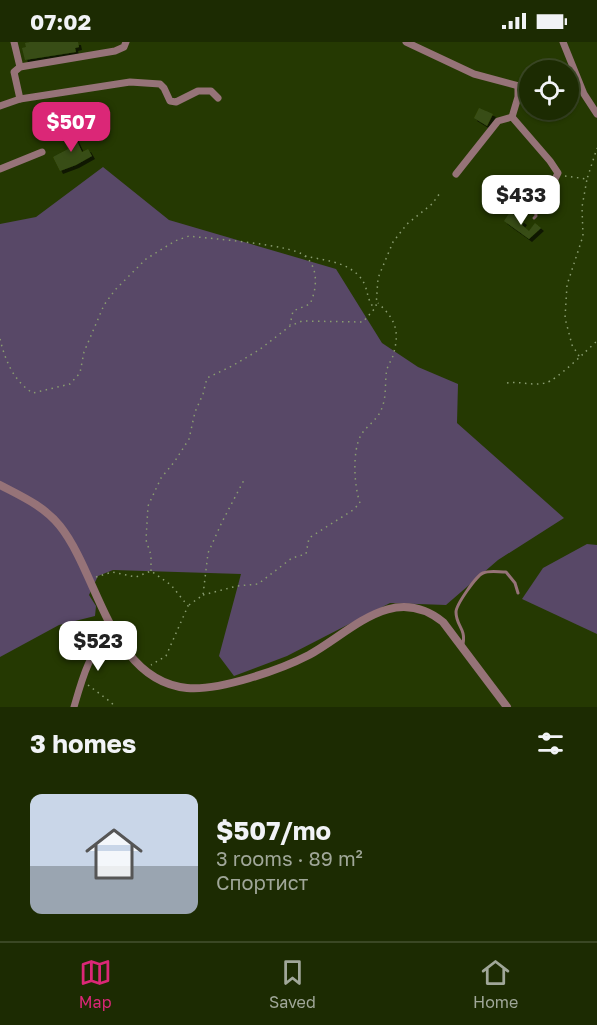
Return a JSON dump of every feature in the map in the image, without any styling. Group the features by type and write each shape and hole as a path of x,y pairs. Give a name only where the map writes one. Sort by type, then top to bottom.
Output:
{"street":[{"path":"14,42 20,68"},
{"path":"20,99 14,72 20,68 115,51 124,47 126,42"},
{"path":"406,42 474,74 518,86 518,97 512,117"},
{"path":"563,42 570,60"},
{"path":"0,106 20,99 130,82 160,84 170,101 176,102 198,91 211,91 218,98"},
{"path":"579,85 597,114"},
{"path":"456,174 498,121 512,117"},
{"path":"512,117 550,161 558,176 539,191"},
{"path":"0,169 42,152"},
{"path":"0,485 41,507 59,525 74,548 127,653 144,669 165,682 186,688 223,685 292,663 371,615 393,608 412,608 434,615 447,627 507,707"},
{"path":"74,707 85,670 103,638 113,629"}],"lane":[{"path":"534,218 539,191"},
{"path":"462,646 465,636 456,616 457,605 478,577 492,571 506,572 518,593"}],"path":[{"path":"579,356 572,345 565,318 567,285 583,236 582,207 587,179 597,148"},
{"path":"558,176 587,179"},
{"path":"151,571 151,555 146,540 148,506 161,478 189,439 195,412 207,378 259,350 290,326 302,321 363,322 375,308 378,278 393,242 407,224 432,204 440,193"},
{"path":"0,339 5,359 23,387 33,393 70,384 80,373 84,352 104,305 115,290 146,259 175,241 189,236 288,248 305,256 331,260 348,267 364,284 369,302 375,308"},
{"path":"290,326 293,311 310,304 315,294 315,270 305,256"},
{"path":"144,669 166,656 188,606 203,595 237,586 258,584 292,558 306,554 309,538 353,510 360,503 354,488 355,464 360,437 380,412 387,388 387,369 394,353 398,333 393,320 377,302"},
{"path":"507,383 534,385 548,382 597,341"},
{"path":"203,595 208,553 244,480"},
{"path":"89,579 112,572 136,577 151,571"},
{"path":"151,571 171,585 188,606"},
{"path":"81,683 92,687 114,707"}],"shaded area":[{"path":"103,167 169,220 336,269 382,343 418,367 458,384 457,423 564,518 498,560 446,605 390,603 287,656 234,676 219,656 241,574 113,570 98,576 89,595 96,606 95,616 59,625 0,657 0,224 36,217"},
{"path":"587,544 597,545 597,634 522,599 543,568"}],"building":[{"path":"78,42 79,47 75,48 76,52 25,60 22,48 26,47 25,43"},
{"path":"479,108 493,114 487,126 474,118"},
{"path":"72,130 82,152 88,149 92,156 60,171 53,157 68,149 62,136"},
{"path":"510,212 524,222 522,225 529,231 535,223 541,228 529,239 504,221"}]}
